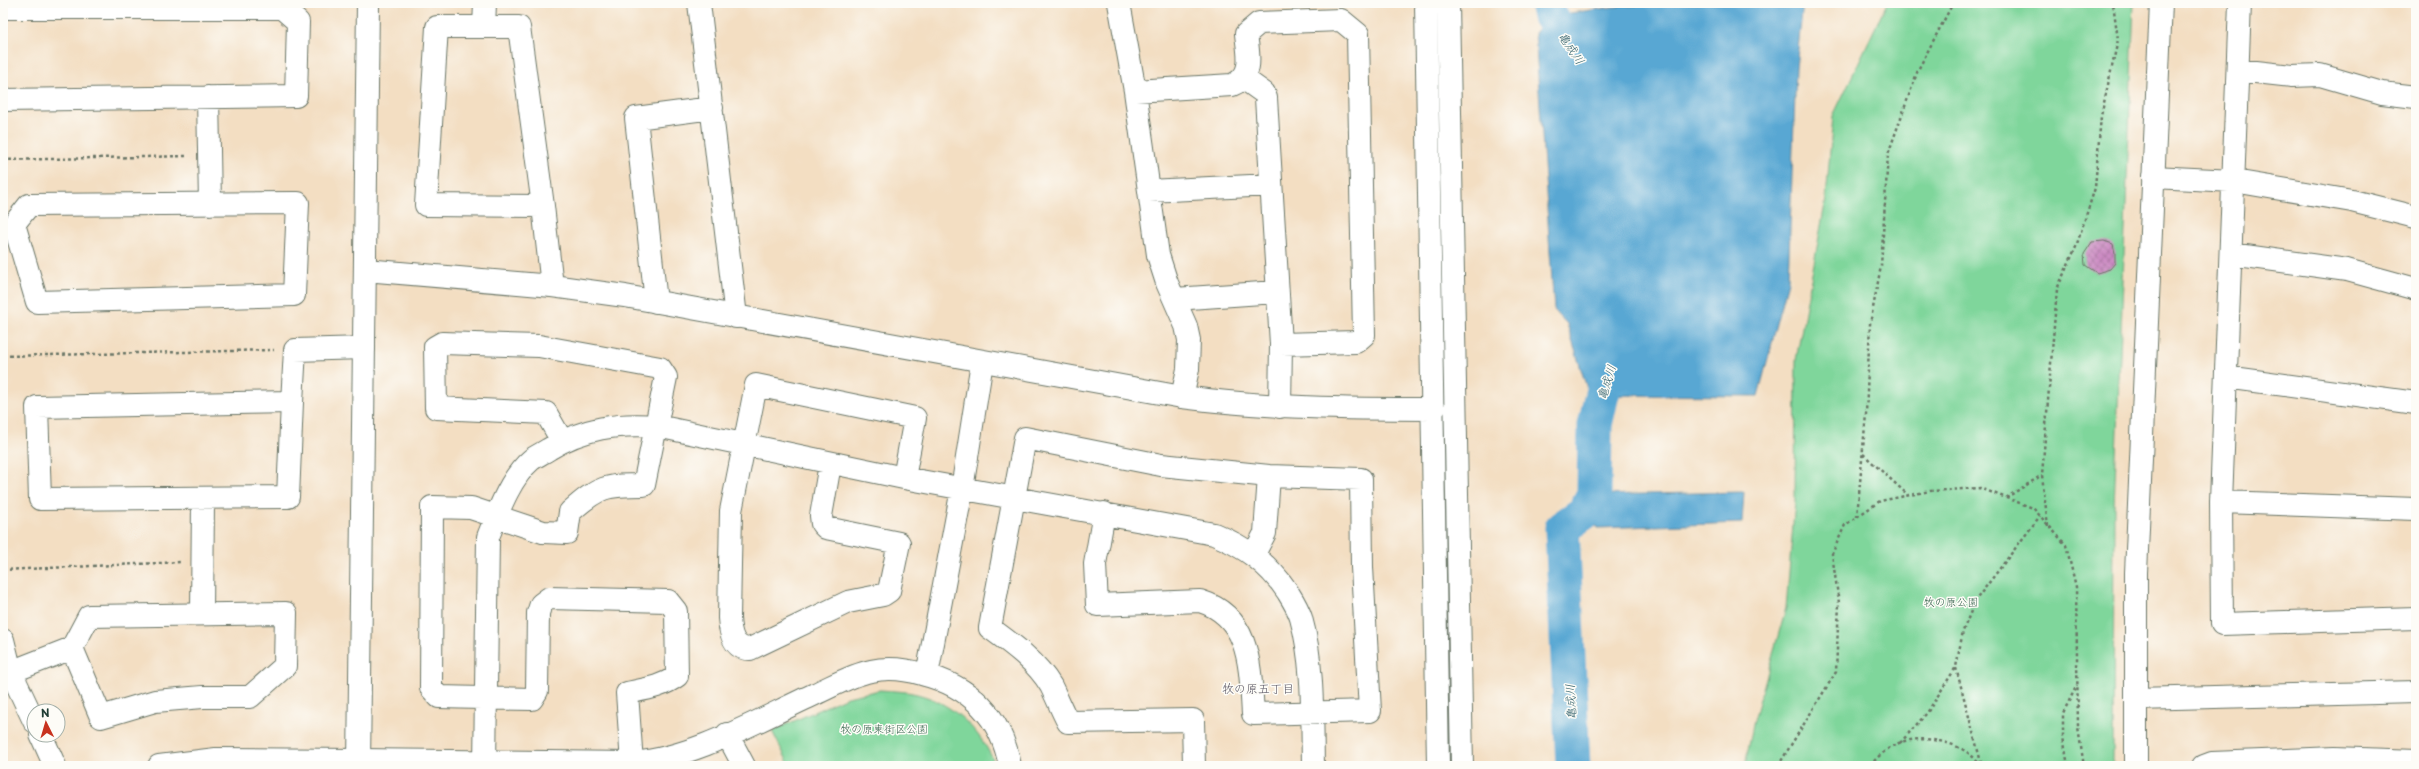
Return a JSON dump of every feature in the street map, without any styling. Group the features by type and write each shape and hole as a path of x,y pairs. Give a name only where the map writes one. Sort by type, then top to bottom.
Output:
{"street":[{"path":"359,763 368,3"},
{"path":"484,27 485,3"},
{"path":"699,3 736,317"},
{"path":"1119,3 1135,91 1158,255 1167,283 1176,300 1186,326 1189,340 1188,369 1182,398"},
{"path":"1426,3 1434,409 1438,766"},
{"path":"1448,3 1462,766"},
{"path":"2136,766 2136,573 2161,3"},
{"path":"2240,3 2221,502 2222,624 2416,618"},
{"path":"3,8 282,8 298,22 296,96 3,100"},
{"path":"1135,91 1232,85 1243,78 1248,72 1249,66 1246,34 1259,23 1341,20 1358,34 1364,335 1356,342 1281,344"},
{"path":"543,206 426,205 437,27 519,27 543,206 552,286"},
{"path":"2238,70 2292,76 2320,75 2382,93 2416,97"},
{"path":"1243,78 1264,93 1266,98 1276,292 1281,344 1280,407"},
{"path":"208,97 210,204"},
{"path":"656,302 636,118 712,108"},
{"path":"2153,178 2234,181 2352,201 2416,217"},
{"path":"1149,191 1271,184"},
{"path":"298,203 294,295 37,302 14,224 29,205 210,204 298,203"},
{"path":"2231,254 2347,270 2416,289"},
{"path":"365,270 552,286 656,302 1182,398 1241,405 1280,407 1434,409"},
{"path":"1176,300 1276,292"},
{"path":"562,441 546,413 436,408 435,347 442,343 539,346 660,368 666,377 644,484 618,485 594,492 570,512 567,533 543,532 471,508 432,507 431,688 439,697 532,699 537,691 538,613 541,604 549,598 668,601 676,611 677,676 667,683 656,687 627,692 632,763"},
{"path":"292,402 37,406 40,499 203,499 288,497 295,350 364,348"},
{"path":"927,675 962,489 982,362"},
{"path":"2226,378 2416,403"},
{"path":"830,464 821,516 822,524 826,528 899,543 889,591 883,595 848,602 750,649 742,649 737,646 730,630 729,618 731,511 743,444 756,385 915,418 904,478"},
{"path":"485,764 488,537 496,517 508,490 530,460 562,441 583,431 631,424 657,426 830,464 1014,499 1104,513 1214,534 1254,554 1271,569 1292,599 1301,616 1306,646 1312,711 1313,766"},
{"path":"1104,513 1095,564 1097,605 1200,601 1214,605 1236,628 1248,655 1253,714 1312,711 1370,711 1362,567 1361,479 1269,476 1161,465 1025,438 990,628 1018,649 1037,669 1050,685 1068,722 1193,720 1194,766"},
{"path":"1254,554 1265,533 1269,476"},
{"path":"202,614 203,499"},
{"path":"2221,502 2416,508"},
{"path":"7,674 72,648 89,616 286,613 285,666 250,697 203,697 155,702 101,717 72,648"},
{"path":"3,640 7,674 26,707"},
{"path":"159,766 216,759 359,763 485,764 632,763 654,761 677,755 727,734 859,674 890,669 906,670 927,675 947,681 962,689 986,712 1005,744 1010,766"},
{"path":"2136,699 2416,692"},
{"path":"727,734 744,766"},
{"path":"45,743 55,766"},
{"path":"2204,766 2212,763 2335,758 2416,761"}],"path":[{"path":"1857,517 1870,324 1881,266 1888,154 1918,70 1953,3"},
{"path":"2048,526 2042,475 2057,289 2076,247 2095,188 2101,116 2118,40 2113,3"},
{"path":"3,160 208,156"},
{"path":"3,356 295,350"},
{"path":"1862,454 1908,495"},
{"path":"2006,498 2042,475"},
{"path":"1778,766 1836,672 1839,603 1832,554 1845,525 1880,501 1930,491 1980,488 2033,508 2066,545 2076,587 2078,728 2084,766"},
{"path":"1870,766 1879,756 1900,743 1927,712 1956,667 1963,631 1975,601 2040,516"},
{"path":"3,570 202,561"},
{"path":"1956,667 1981,766"},
{"path":"2068,766 2063,737 2063,713 2077,684"},
{"path":"1900,743 1928,739 1954,744 1977,760 1981,766"}],"green space":[{"name":"牧の原公園","path":"1887,3 2134,3 2114,507 2113,766 1745,766 1754,720 1786,608 1795,501 1796,360 1826,199 1833,116"},
{"name":"牧の原東街区公園","path":"880,690 917,694 943,704 955,712 975,731 983,742 996,766 790,766 772,731 847,697"}],"water":[{"path":"1680,3 1803,3 1796,68 1788,282 1758,396 1589,395 1567,324 1554,310 1535,33 1550,16 1612,7"},
{"path":"1744,492 1742,523 1598,528 1585,512 1594,495"}],"building":[{"path":"2104,241 2113,244 2115,263 2110,269 2097,273 2085,265 2084,254 2092,242"}],"waterway":[{"name":"亀成川","path":"1547,3 1550,16 1577,55"},
{"name":"亀成川","path":"1573,766 1562,528 1585,512 1594,495 1595,425 1602,394 1617,348"}],"district":[{"name":"牧の原五丁目","path":"1258,688"}]}
